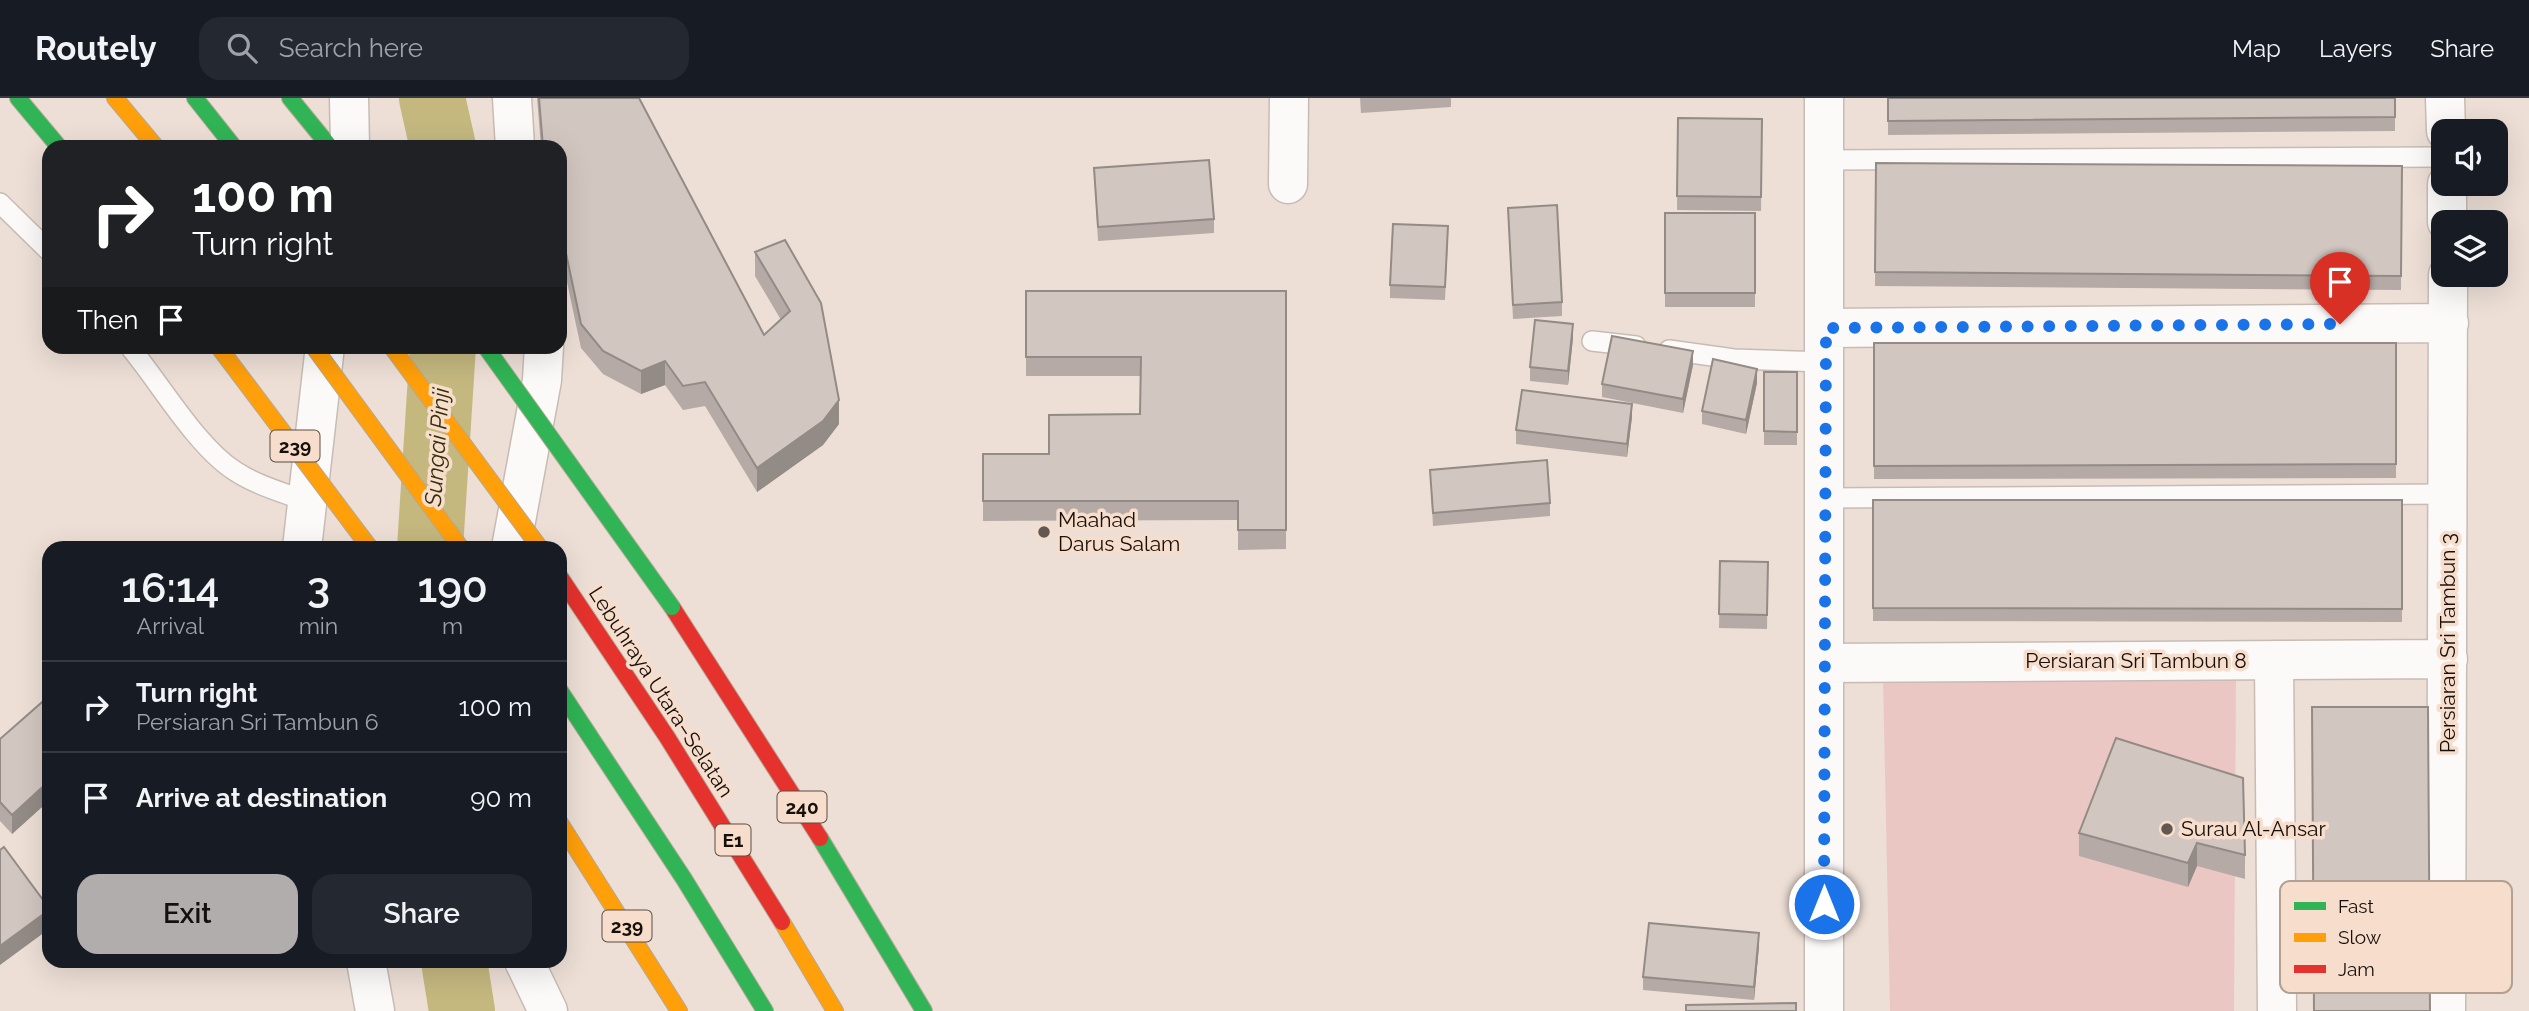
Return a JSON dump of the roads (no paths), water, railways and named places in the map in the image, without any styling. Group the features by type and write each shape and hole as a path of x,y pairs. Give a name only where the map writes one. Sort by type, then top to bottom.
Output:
{"main road":[{"path":"18,98 54,140"},
{"path":"115,98 150,140"},
{"path":"195,98 228,140"},
{"path":"290,98 324,140"},
{"name":"239","path":"224,354 364,541"},
{"path":"319,354 456,541"},
{"path":"397,354 535,541"},
{"name":"240","path":"491,354 672,607 810,820 924,1011"},
{"name":"Lebuhraya Utara–Selatan","path":"567,587 738,848 835,1011"},
{"path":"567,701 684,879 765,1011"},
{"name":"239","path":"567,833 679,1011"}],"street":[{"path":"349,98 350,140"},
{"path":"512,98 515,140"},
{"path":"1288,184 1289,98"},
{"path":"1824,98 1824,1011"},
{"path":"2445,98 2446,119"},
{"name":"Persiaran Sri Tambun 3","path":"2447,881 2448,287"},
{"path":"1826,345 2449,323"},
{"path":"302,541 305,500 324,354"},
{"path":"512,541 542,380 544,354"},
{"name":"Persiaran Sri Tambun 8","path":"1825,663 2448,659"},
{"path":"2274,660 2277,1011"},
{"path":"367,968 376,1011"},
{"path":"527,968 548,1011"},
{"name":"Persiaran Sri Tambun 3","path":"2446,993 2446,1011"}],"lane":[{"path":"1824,160 2431,157"},
{"path":"0,203 42,244"},
{"path":"1592,341 1734,359 1826,345"},
{"path":"135,354 211,451 233,471 254,482 305,500"},
{"path":"1824,498 2449,494"}],"waterway":[{"name":"Sungai Pinji","path":"432,98 441,140"},
{"name":"Sungai Pinji","path":"430,541 442,354"},
{"name":"Sungai Pinji","path":"455,968 462,1011"}],"place":[{"name":"Maahad Darus Salam","path":"1044,532"},
{"name":"Surau Al-Ansar","path":"2167,829"}]}
